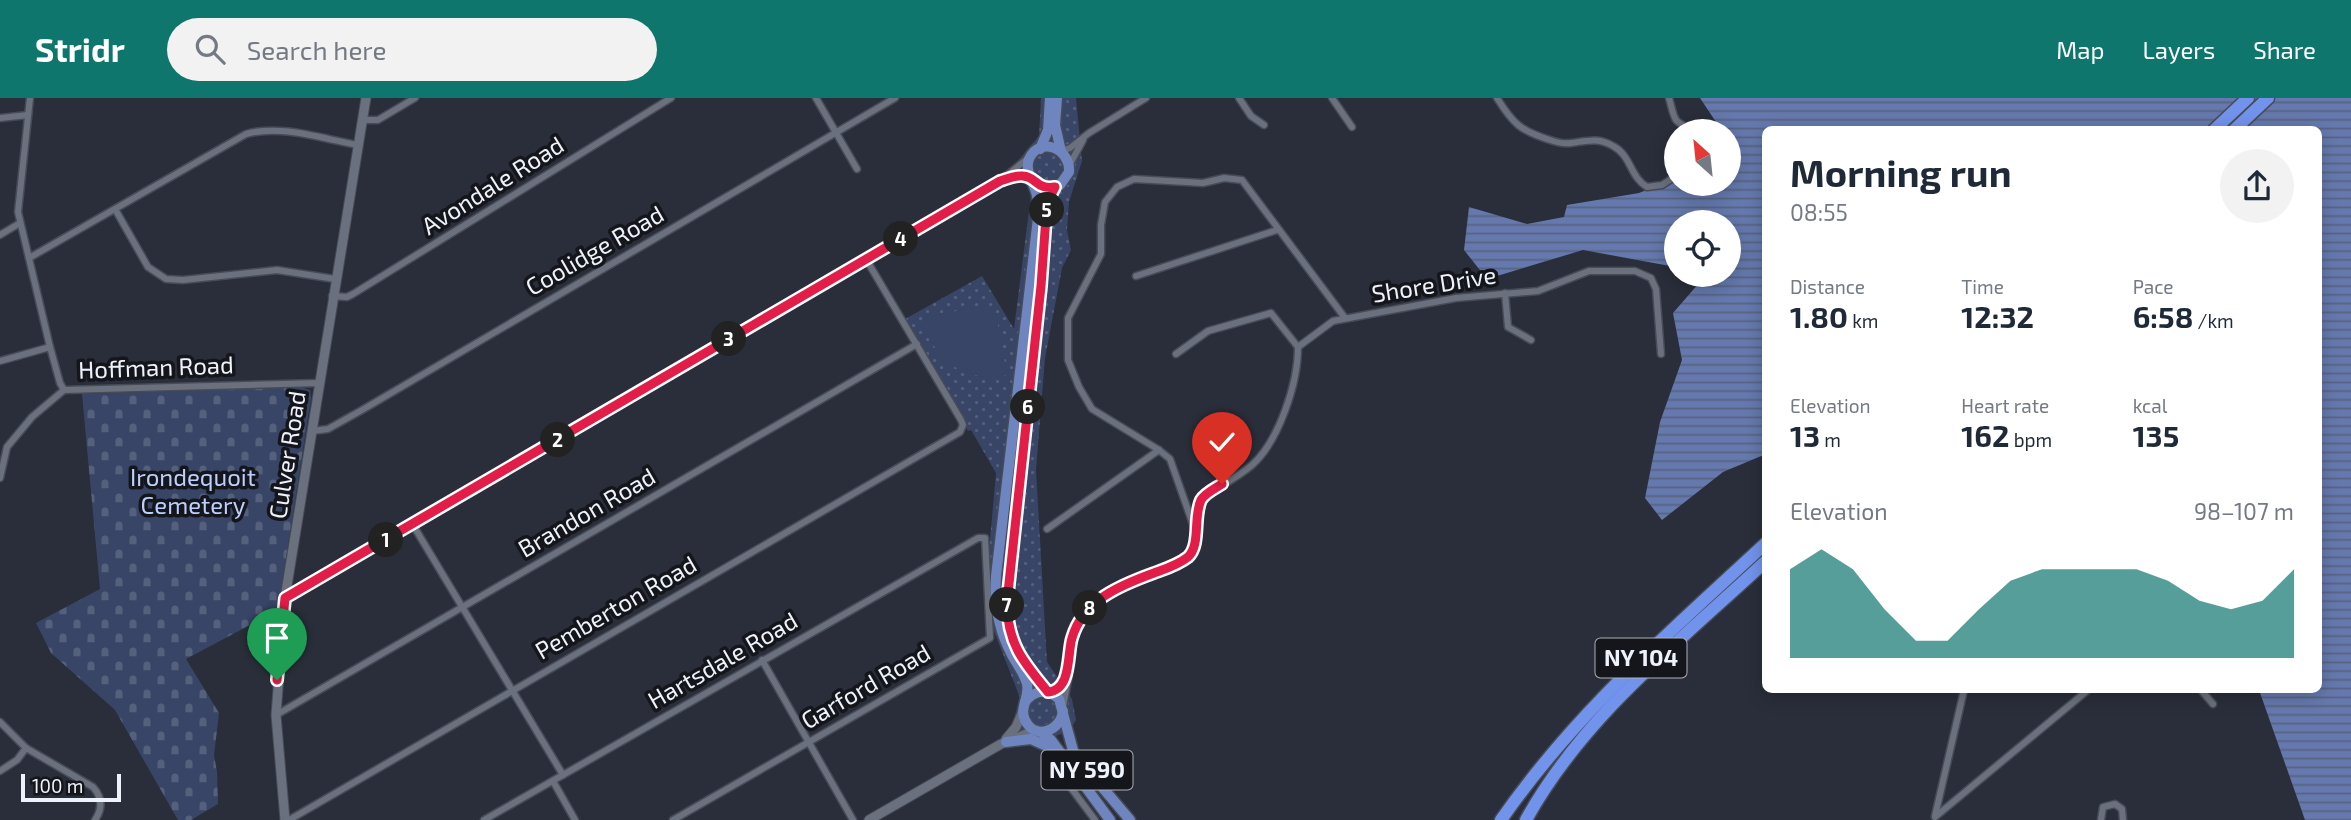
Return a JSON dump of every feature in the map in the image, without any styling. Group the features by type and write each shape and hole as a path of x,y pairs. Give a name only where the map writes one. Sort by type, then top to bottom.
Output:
{"highway":[{"path":"2218,126 2248,98"},
{"path":"2238,126 2268,98"},
{"name":"NY 104","path":"1504,816 1541,765 1581,718 1762,547"},
{"name":"NY 104","path":"1526,820 1567,756 1633,684 1762,565"}],"main road":[{"name":"Culver Road","path":"287,820 276,715 285,598 366,98"},
{"path":"1002,744 1014,731 1028,692 1027,682 1002,633 995,586 1038,218 1038,200 1028,164 1048,130 1049,98"},
{"path":"1057,98 1055,125 1061,151"},
{"path":"869,820 1002,744 1055,728 1062,720 1063,710 1059,699 1028,669 1018,653 1008,624 1007,602 1041,286 1047,203 1055,187 1064,181 1069,166 1061,151 1049,146 1035,152"},
{"path":"1032,179 1043,187 1055,187"},
{"path":"1038,731 1026,722 1024,706 1034,694 1049,692"},
{"name":"NY 590","path":"1063,710 1074,754 1130,820"},
{"name":"NY 590","path":"1038,731 1059,762 1110,820"},
{"path":"1002,744 1023,738 1034,739 1048,745 1059,762"}],"street":[{"path":"30,98 18,212 50,347 64,390"},
{"path":"362,120 378,120 415,98"},
{"name":"Avondale Road","path":"332,296 347,297 364,288 671,98"},
{"path":"816,98 857,169"},
{"name":"Coolidge Road","path":"312,431 328,429 362,410 895,98"},
{"path":"1061,151 1146,98"},
{"path":"1239,98 1251,116 1264,125"},
{"path":"1332,98 1352,127"},
{"path":"1497,98 1509,118 1529,133 1570,144 1592,139 1613,145 1624,155 1640,183 1647,187 1664,184"},
{"path":"1669,98 1675,119"},
{"path":"0,118 28,115"},
{"path":"29,258 240,136 256,131 279,131 358,145"},
{"path":"1069,166 1084,138"},
{"path":"285,598 1000,181 1035,152"},
{"path":"1000,181 1020,176 1032,179"},
{"path":"1195,530 1170,459 1092,409 1068,360 1068,318 1101,254 1101,225 1105,202 1117,187 1134,179 1203,183 1224,178 1242,180 1345,318"},
{"path":"115,209 148,267 166,279 183,280 277,270 335,279"},
{"path":"0,235 20,223"},
{"path":"1136,276 1277,230"},
{"path":"866,259 917,344"},
{"name":"Shore Drive","path":"1298,347 1333,321 1345,318 1456,298 1538,291 1589,271 1635,271 1651,278 1656,289 1661,354"},
{"path":"1505,293 1508,327 1531,340"},
{"path":"1063,710 1072,636 1093,605 1120,586 1185,559 1194,549 1202,498 1251,465 1271,439 1295,377 1298,347 1271,313 1208,331 1176,354"},
{"name":"Pemberton Road","path":"287,820 962,429 961,420 917,344"},
{"name":"Brandon Road","path":"276,715 917,344"},
{"path":"0,361 50,347"},
{"name":"Hoffman Road","path":"0,478 7,447 32,417 64,390 319,383"},
{"path":"1047,529 1159,450"},
{"path":"413,525 563,775"},
{"name":"Hartsdale Road","path":"484,820 983,537"},
{"name":"Garford Road","path":"673,820 990,638 987,543 983,537"},
{"path":"762,660 853,820"},
{"path":"1049,692 1062,682 1070,663"},
{"path":"1933,818 1963,693"},
{"path":"1933,818 2084,693"},
{"path":"2204,693 2213,704"},
{"path":"0,722 26,748 83,779 96,790 101,804 94,820"},
{"path":"0,771 11,765 26,748"},
{"path":"1059,762 1095,820"},
{"path":"553,781 575,820"},
{"path":"2101,820 2104,807 2115,804 2122,809 2123,820"}],"green space":[{"path":"1041,98 1076,98 1082,161 1069,202 1067,230 1071,250 1062,268 1045,358 1036,470 1047,662 1072,699 1076,720 1061,734 1028,741 1012,725 1020,698 992,626 989,551 996,473 971,430 968,431 905,319 982,276 1014,329 1031,195 1028,185 1021,183 1015,164 1039,136"},
{"path":"988,305 995,308 1007,375 992,377 964,372 942,356 933,345 928,332 925,317"},
{"name":"Irondequoit Cemetery","path":"301,387 310,390 311,398 278,610 186,659 219,713 214,755 218,804 191,820 178,820 115,710 51,653 36,623 100,589 82,394"}],"shaded area":[{"path":"1700,98 2351,98 2351,820 2305,820 2260,693 2322,693 2322,126 1762,126 1762,456 1723,472 1662,520 1645,498 1660,422 1682,360 1673,313 1696,287 1741,287 1741,210 1664,210 1664,265 1583,250 1487,279 1464,250 1469,207 1527,224 1564,217 1567,205 1639,193 1664,183 1664,196 1741,196 1741,119 1714,119"}],"route":[{"path":"277,680 285,598 1000,181 1016,176 1031,178 1043,187 1055,187 1047,203 1041,286 1007,602 1008,624 1018,653 1048,692 1059,687 1064,679 1070,663 1072,636 1090,608 1115,588 1175,565 1191,554 1195,545 1197,514 1202,498 1222,484"}]}
